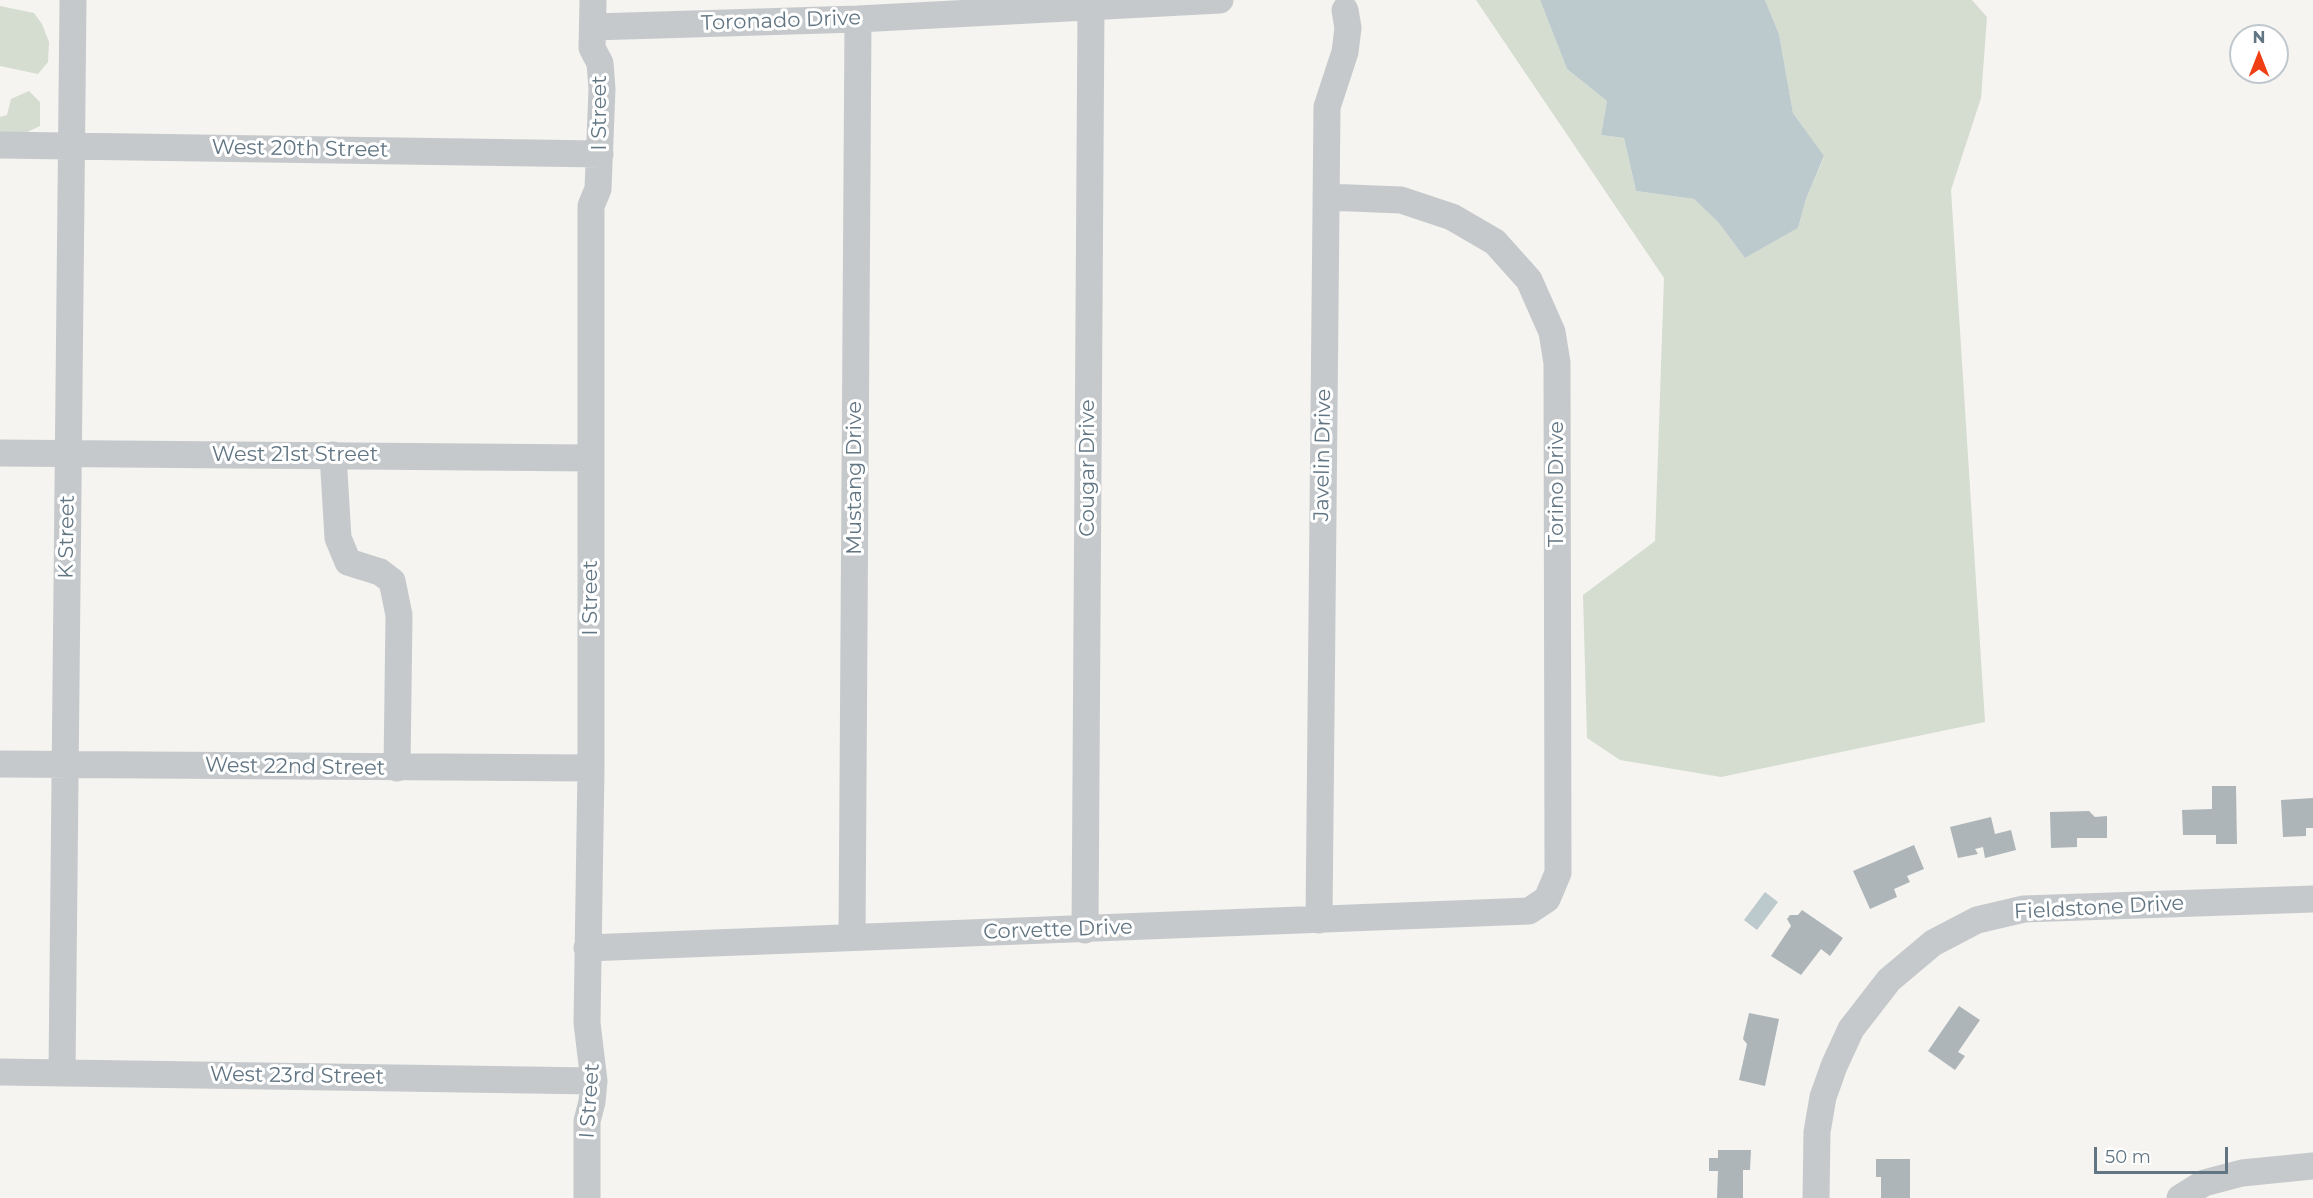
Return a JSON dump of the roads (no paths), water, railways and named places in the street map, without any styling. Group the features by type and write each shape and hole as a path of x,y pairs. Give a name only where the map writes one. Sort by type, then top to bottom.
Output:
{"street":[{"name":"K Street","path":"62,1073 73,0"},
{"name":"I Street","path":"587,1198 586,1121 592,1102 594,1081 587,1023 591,768 591,206 598,189 602,89 600,63 592,48 593,0"},
{"name":"Toronado Drive","path":"592,27 858,19 1220,0"},
{"name":"Javelin Drive","path":"1319,920 1327,106 1345,52 1348,28 1343,3"},
{"name":"Cougar Drive","path":"1085,930 1091,6"},
{"name":"Mustang Drive","path":"852,937 858,19"},
{"name":"West 20th Street","path":"0,145 600,154"},
{"name":"Torino Drive","path":"1326,197 1401,200 1452,217 1495,242 1529,280 1552,332 1557,363 1557,873 1547,899 1529,911"},
{"name":"West 21st Street","path":"0,453 590,458"},
{"path":"333,455 338,538 348,562 380,572 392,581 397,604 399,615 397,768"},
{"name":"West 22nd Street","path":"0,764 591,768"},
{"name":"Fieldstone Drive","path":"1816,1198 1817,1131 1823,1097 1834,1066 1851,1029 1889,980 1933,943 1977,920 2024,909 2313,898"},
{"name":"Corvette Drive","path":"587,948 1529,911"},
{"name":"West 23rd Street","path":"0,1072 594,1081"},
{"path":"2180,1198 2204,1184 2242,1173 2313,1166"}]}
